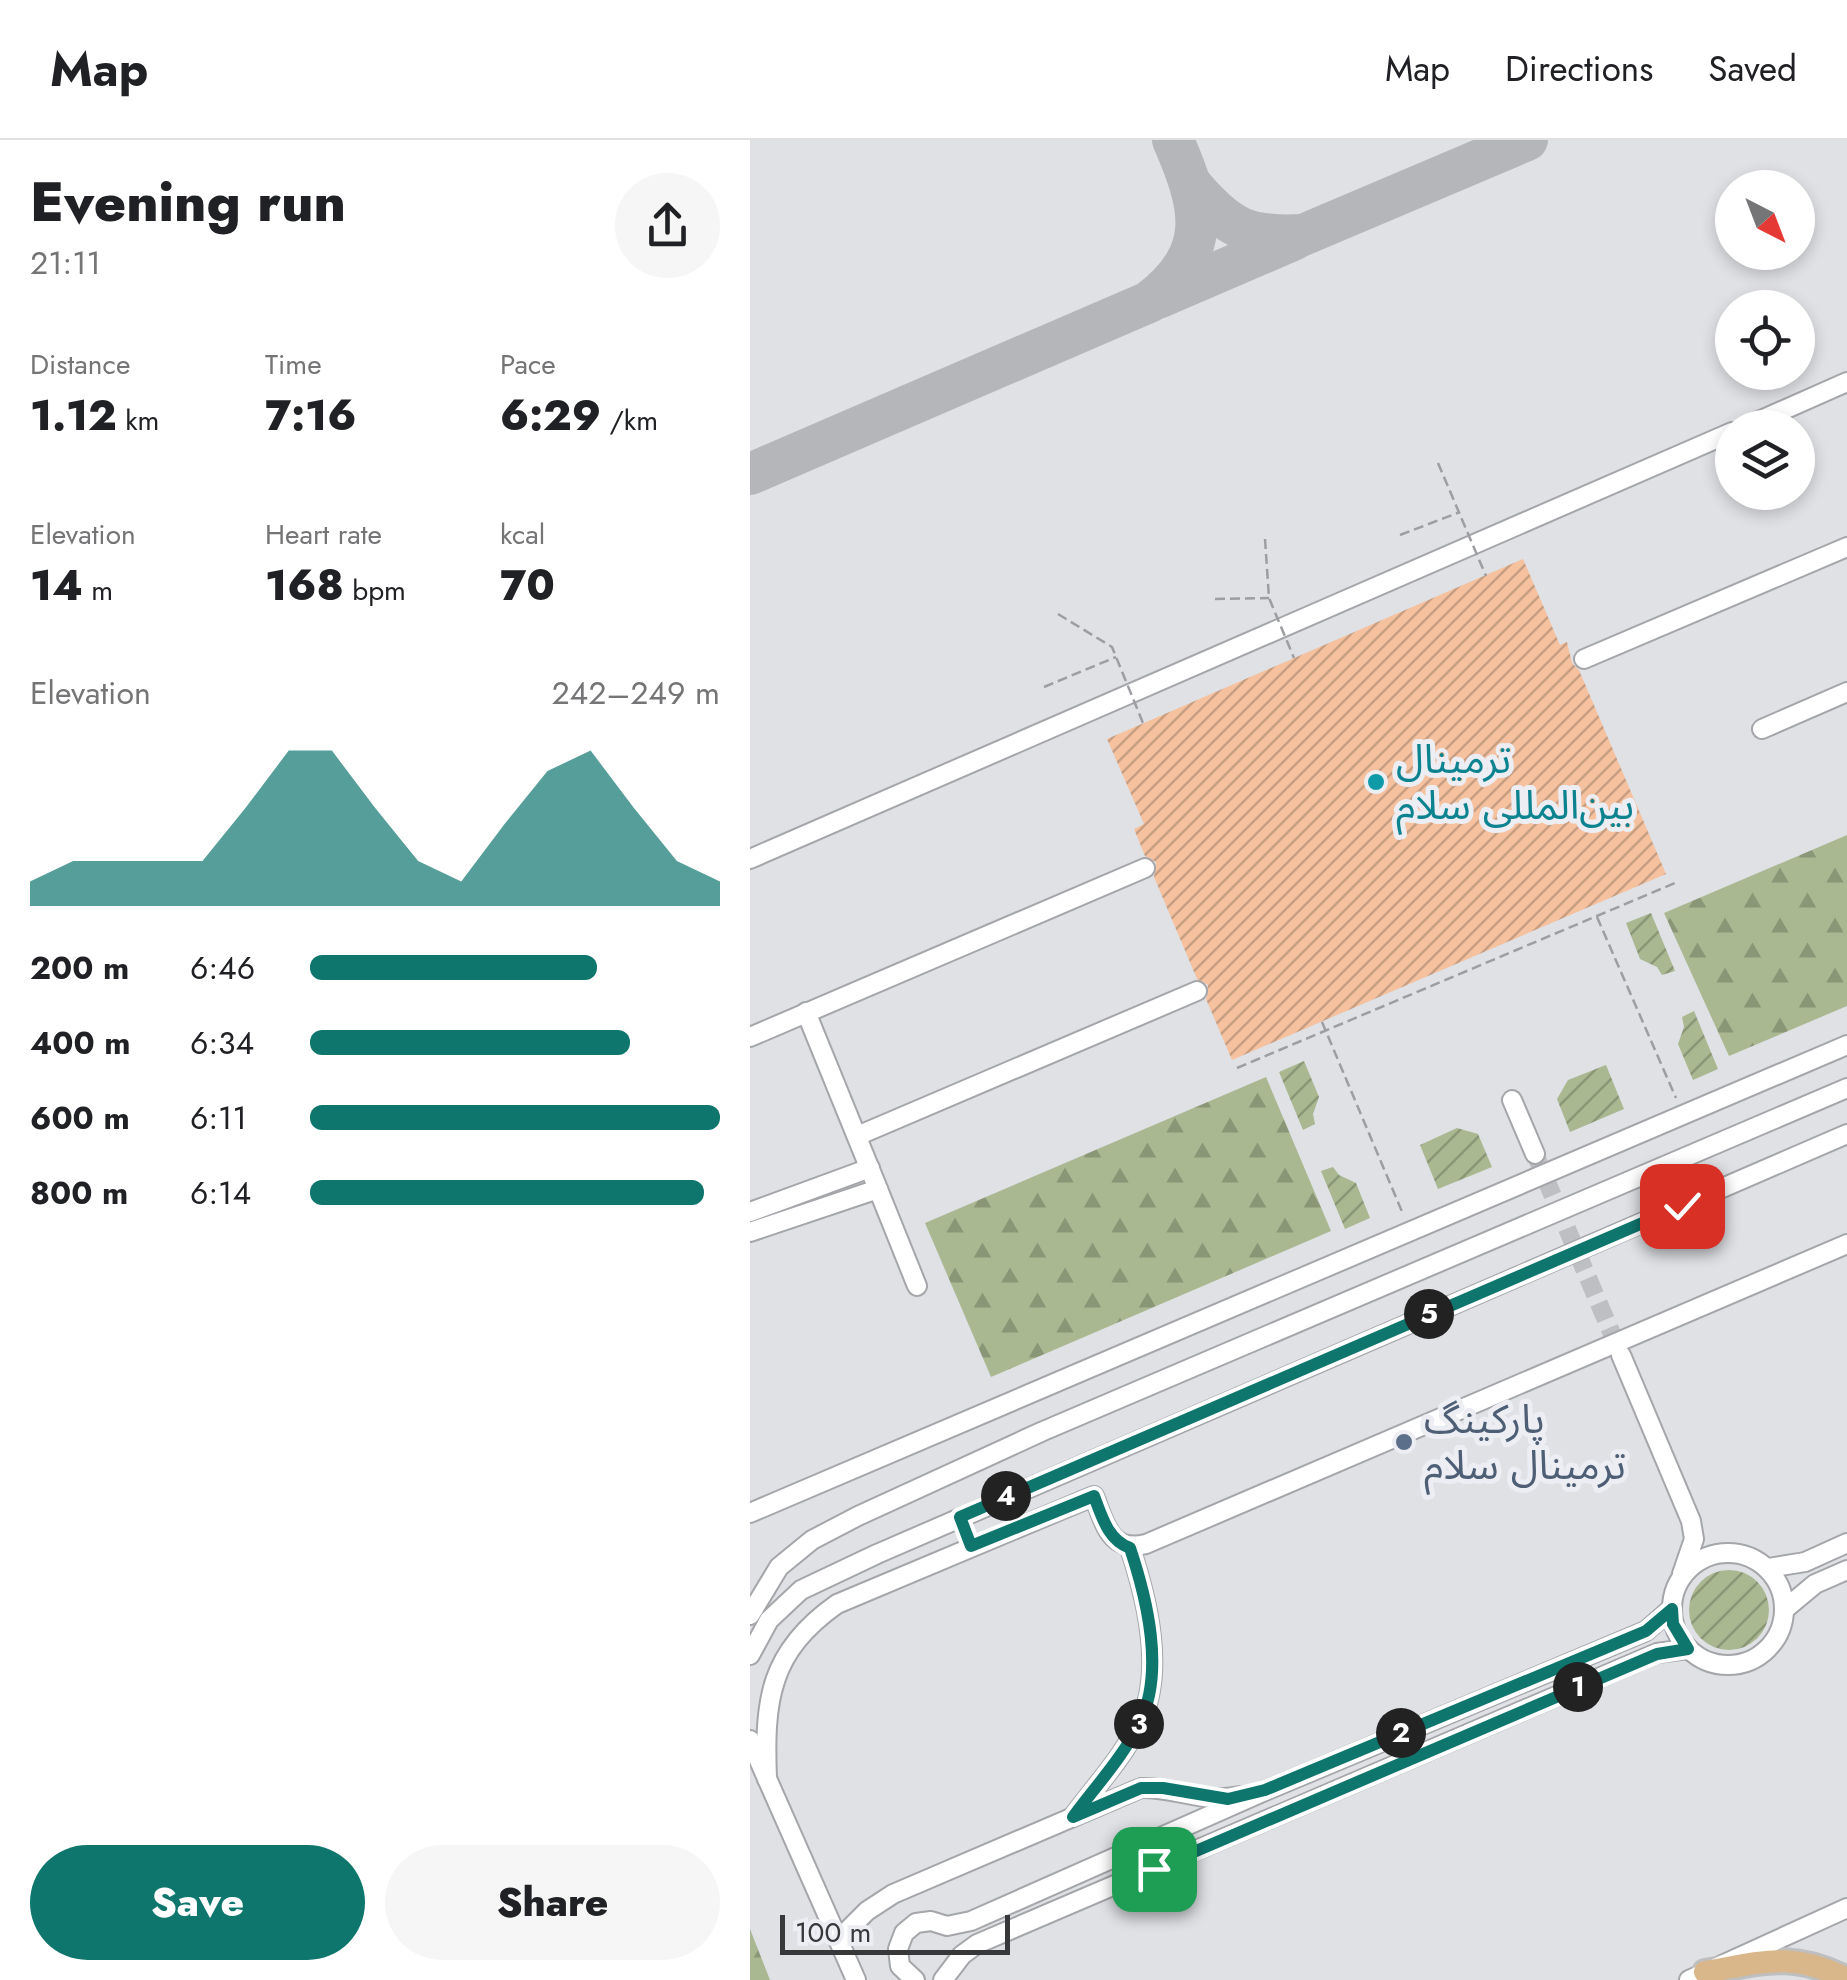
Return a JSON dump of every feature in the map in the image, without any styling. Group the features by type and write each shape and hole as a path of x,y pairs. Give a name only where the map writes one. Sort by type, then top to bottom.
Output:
{"main road":[{"path":"1697,1976 1782,1959 1823,1967 1847,1979"}],"street":[{"path":"1784,410 1847,382"},
{"path":"750,860 1715,439"},
{"path":"1584,659 1847,546"},
{"path":"1762,728 1847,692"},
{"path":"750,1037 1145,868"},
{"path":"857,1136 1197,991"},
{"path":"806,1012 917,1286"},
{"path":"751,1513 1847,1045"},
{"path":"750,1614 780,1567 812,1540 858,1516 1042,1432 1847,1088"},
{"path":"1512,1100 1534,1154"},
{"path":"750,1654 768,1620 800,1590 960,1517 1847,1134"},
{"path":"750,1212 870,1168"},
{"path":"750,1232 878,1189"},
{"path":"767,1778 765,1724 779,1667 811,1622 837,1604 1094,1496 1109,1532 1119,1544 1130,1548 1847,1244"},
{"path":"1622,1355 1691,1521 1694,1539 1674,1592 1673,1624 1688,1649 1703,1660 1740,1664 1772,1644 1782,1627 1785,1608 1777,1580 1755,1558 1703,1534 1691,1521"},
{"path":"960,1517 971,1546"},
{"path":"1768,1568 1805,1562 1847,1543"},
{"path":"1073,1817 1140,1722 1147,1701 1150,1646 1140,1576 1130,1548"},
{"path":"1681,1577 1706,1556 1739,1553"},
{"path":"1785,1608 1815,1584 1847,1570"},
{"path":"915,1980 900,1966 898,1949 904,1934 916,1924 931,1920 947,1926 971,1921 1265,1790 1646,1631 1672,1609"},
{"path":"943,1980 962,1954 977,1944 1657,1654 1688,1649"},
{"path":"750,1740 856,1980"},
{"path":"838,1940 867,1911 893,1894 1141,1788 1228,1799 1265,1790"},
{"path":"1697,1976 1847,1908"}],"path":[{"path":"1438,462 1486,576"},
{"path":"1400,535 1460,512"},
{"path":"1265,539 1269,598 1294,658"},
{"path":"1215,598 1269,598"},
{"path":"1058,614 1112,647 1143,723"},
{"path":"1044,688 1116,656"},
{"path":"1237,1068 1675,882"},
{"path":"1578,912 1582,922"},
{"path":"1596,916 1684,1115"},
{"path":"1322,1022 1411,1232"}],"green space":[{"path":"1847,835 1847,1006 1729,1056 1664,913"},
{"path":"1651,913 1675,971 1662,975 1657,967 1640,959 1626,923"},
{"path":"1694,1011 1718,1069 1693,1080 1678,1044 1684,1027 1682,1017"},
{"path":"1304,1061 1319,1097 1313,1114 1315,1124 1303,1130 1279,1072"},
{"path":"1606,1065 1624,1109 1570,1132 1557,1099 1568,1080"},
{"path":"1266,1077 1331,1231 991,1377 925,1223"},
{"path":"1457,1128 1478,1134 1492,1167 1438,1189 1420,1145"},
{"path":"1333,1167 1339,1175 1356,1183 1370,1218 1345,1229 1321,1171"},
{"path":"1729,1570 1744,1573 1757,1582 1766,1595 1766,1625 1757,1638 1744,1647 1729,1650 1714,1647 1701,1638 1692,1625 1689,1610 1692,1595 1701,1582 1714,1573"},
{"path":"750,1929 770,1980 750,1980"}],"building":[{"name":"ترمینال بین‌المللی سلام","path":"1523,559 1560,645 1567,642 1572,663 1579,670 1666,874 1232,1060 1206,999 1208,985 1197,979 1154,877 1156,862 1145,856 1134,829 1144,824 1107,739"}],"taxiway":[{"path":"750,474 1149,302 1184,265 1196,227 1191,187 1173,140"},
{"path":"1193,187 1218,213 1241,228 1268,235 1303,235 1527,140"},
{"path":"1158,298 1295,239"}],"tunnel":[{"path":"1535,1154 1621,1355"}],"place":[{"name":"ترمینال بین‌المللی سلام","path":"1376,782"},
{"name":"پارکینگ ترمینال سلام","path":"1404,1442"}],"route":[{"path":"1154,1869 1657,1654 1688,1649 1673,1624 1672,1609 1646,1631 1265,1790 1228,1799 1141,1788 1073,1817 1124,1748 1147,1701 1150,1646 1140,1576 1130,1548 1119,1544 1109,1532 1094,1496 971,1546 960,1517 1682,1206"}]}
